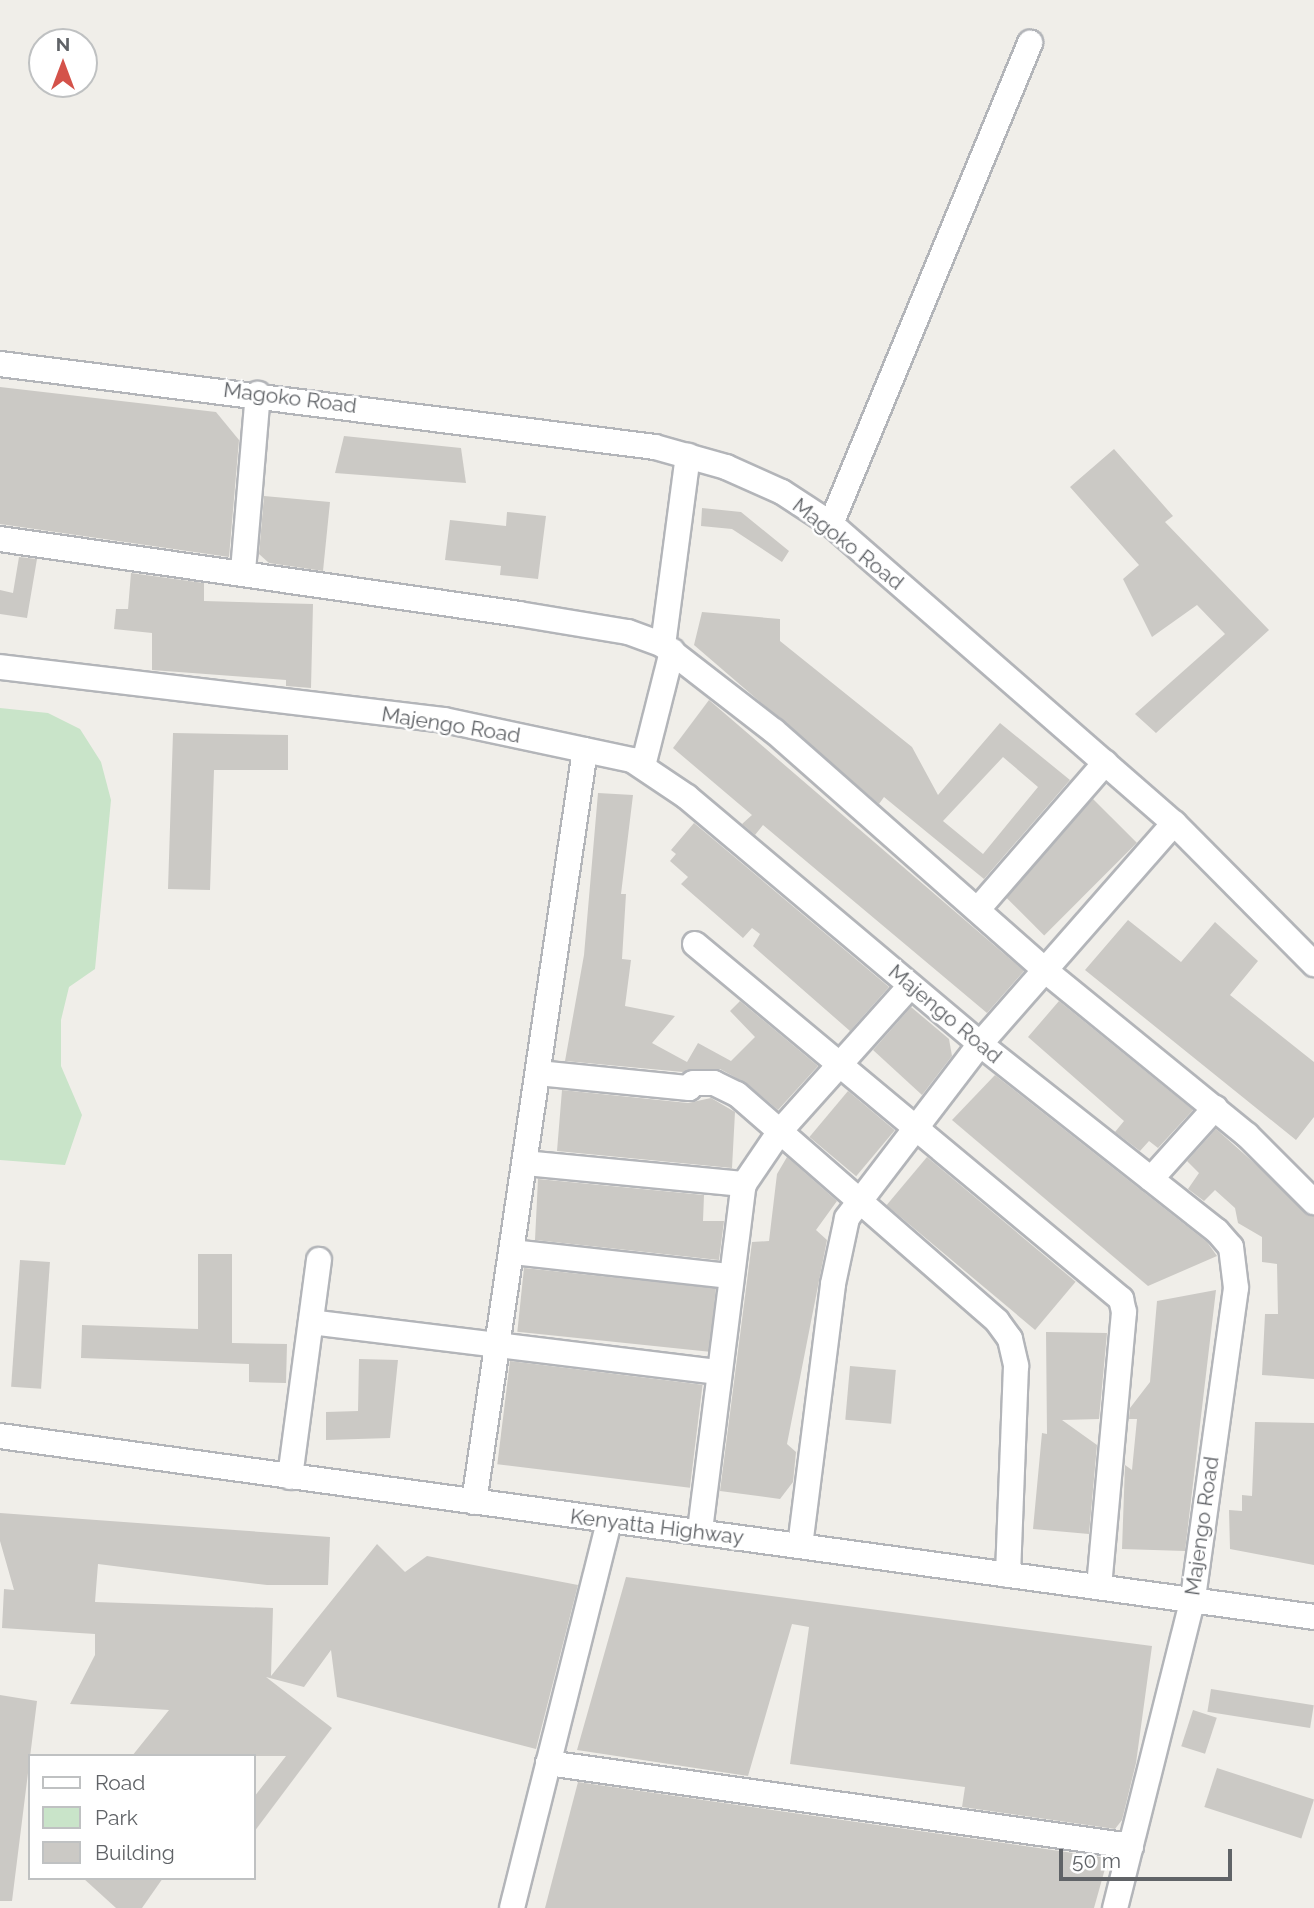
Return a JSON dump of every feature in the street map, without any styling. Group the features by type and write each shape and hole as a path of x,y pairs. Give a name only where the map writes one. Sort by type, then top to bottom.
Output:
{"street":[{"path":"831,524 1030,43"},
{"name":"Magoko Road","path":"0,365 258,394 655,447 688,456 782,492 831,524 1174,823 1314,964"},
{"path":"243,571 258,394"},
{"path":"643,766 668,648 688,456"},
{"path":"0,539 243,571 628,632 668,648 774,731 1046,972 1215,1108 1293,1175 1314,1202"},
{"name":"Majengo Road","path":"0,667 443,720 585,750 643,766 822,907 980,1044 1217,1231 1235,1262 1193,1598 1115,1908"},
{"path":"474,1502 585,750"},
{"path":"978,909 1105,763"},
{"path":"800,1546 833,1284 843,1232 858,1199 980,1044 1046,972 1174,823"},
{"path":"695,944 917,1125 1121,1299 1125,1312 1098,1587"},
{"path":"700,1530 730,1276 744,1184 780,1131 910,986"},
{"path":"538,1073 689,1088 693,1083 714,1083 737,1094 997,1321 1010,1339 1017,1415 1008,1575"},
{"path":"1151,1179 1215,1108"},
{"path":"525,1163 744,1184"},
{"path":"512,1252 730,1276"},
{"path":"290,1476 319,1260"},
{"path":"311,1322 497,1347 719,1372"},
{"name":"Kenyatta Highway","path":"0,1436 609,1521 700,1530 1314,1617"},
{"path":"512,1908 609,1521"},
{"path":"548,1763 1131,1846"}],"green space":[{"path":"0,708 48,713 80,729 101,762 111,800 95,969 69,987 61,1020 61,1066 82,1115 65,1165 0,1160"}],"building":[{"path":"0,387 216,412 239,440 229,557 0,524"},
{"path":"344,436 461,448 466,483 335,473"},
{"path":"1114,449 1173,516 1165,522 1269,630 1156,733 1135,714 1225,634 1197,605 1152,637 1123,579 1139,565 1070,487"},
{"path":"264,496 330,502 323,571 269,563 259,554"},
{"path":"702,508 741,512 789,551 782,562 732,529 701,526"},
{"path":"507,512 546,516 538,579 500,575 501,566 445,560 450,520 506,526"},
{"path":"19,557 37,559 27,618 0,614 0,590 13,593"},
{"path":"131,573 204,583 204,601 313,604 311,688 286,686 286,680 152,670 152,633 114,629 116,609 128,609"},
{"path":"702,612 780,619 780,641 912,747 938,795 1000,723 1070,780 984,879 884,797 879,804 694,645","holes":["1003,757 1038,787 983,854 943,821"]},
{"path":"709,700 1024,971 987,1013 763,825 755,835 742,824 752,815 673,748"},
{"path":"173,733 288,735 288,770 214,770 210,890 168,889"},
{"path":"598,793 633,795 621,894 626,894 622,959 631,960 625,1006 675,1016 652,1043 687,1062 698,1043 731,1061 755,1037 730,1011 740,1001 818,1066 778,1110 746,1083 720,1069 683,1072 565,1061 584,955"},
{"path":"1093,799 1137,843 1044,935 1000,892"},
{"path":"694,823 889,987 850,1031 753,946 760,934 752,928 743,938 681,884 688,877 670,861 676,854 671,850"},
{"path":"1128,920 1181,962 1215,922 1258,961 1230,995 1314,1062 1314,1117 1296,1140 1085,970"},
{"path":"1059,1001 1193,1110 1158,1148 1149,1141 1140,1151 1115,1132 1124,1121 1028,1037"},
{"path":"911,1007 949,1039 952,1056 922,1095 873,1050"},
{"path":"995,1075 1207,1242 1217,1256 1148,1286 952,1120"},
{"path":"562,1090 688,1103 711,1098 735,1112 732,1168 557,1151"},
{"path":"848,1091 895,1130 856,1176 809,1137"},
{"path":"1216,1129 1314,1216 1314,1379 1262,1375 1265,1314 1278,1314 1277,1264 1262,1262 1262,1237 1238,1223 1235,1208 1215,1190 1204,1201 1188,1189 1199,1173 1187,1161"},
{"path":"787,1157 837,1201 816,1230 827,1240 787,1444 796,1452 793,1482 780,1499 720,1491 752,1242 769,1241 777,1174"},
{"path":"927,1157 1076,1282 1035,1330 887,1205"},
{"path":"538,1179 704,1195 703,1221 724,1221 719,1260 535,1240"},
{"path":"198,1254 232,1254 232,1343 287,1344 286,1383 249,1382 249,1364 81,1358 82,1325 198,1329"},
{"path":"20,1260 50,1262 41,1389 11,1387"},
{"path":"524,1268 716,1288 709,1352 517,1332"},
{"path":"1216,1290 1185,1551 1122,1549 1125,1465 1132,1470 1137,1419 1129,1419 1130,1408 1150,1382 1157,1301"},
{"path":"1046,1332 1107,1333 1099,1419 1062,1420 1097,1445 1089,1534 1033,1529 1042,1433 1047,1434"},
{"path":"359,1359 398,1360 390,1438 326,1440 326,1412 358,1411"},
{"path":"510,1361 703,1385 690,1488 497,1464"},
{"path":"850,1366 896,1370 891,1424 845,1420"},
{"path":"1255,1422 1314,1423 1314,1565 1230,1549 1229,1510 1242,1511 1242,1495 1252,1496"},
{"path":"0,1513 330,1537 328,1585 267,1585 98,1564 95,1602 273,1608 271,1676 377,1544 405,1572 427,1556 578,1585 536,1749 337,1697 331,1650 304,1687 266,1677 332,1728 256,1829 256,1794 286,1756 134,1754 169,1710 70,1704 95,1655 95,1634 2,1628 4,1589 14,1590 0,1541"},
{"path":"626,1577 1152,1646 1136,1763 1122,1820 1115,1829 962,1807 965,1787 790,1764 809,1627 792,1624 748,1776 577,1750"},
{"path":"1211,1689 1314,1705 1310,1728 1207,1712"},
{"path":"0,1695 37,1701 30,1754 28,1754 12,1901 0,1901"},
{"path":"1193,1710 1217,1718 1205,1754 1181,1746"},
{"path":"1217,1768 1314,1800 1301,1839 1204,1807"},
{"path":"578,1782 1108,1858 1094,1908 545,1908"},
{"path":"85,1880 162,1880 142,1908 116,1908"}]}
